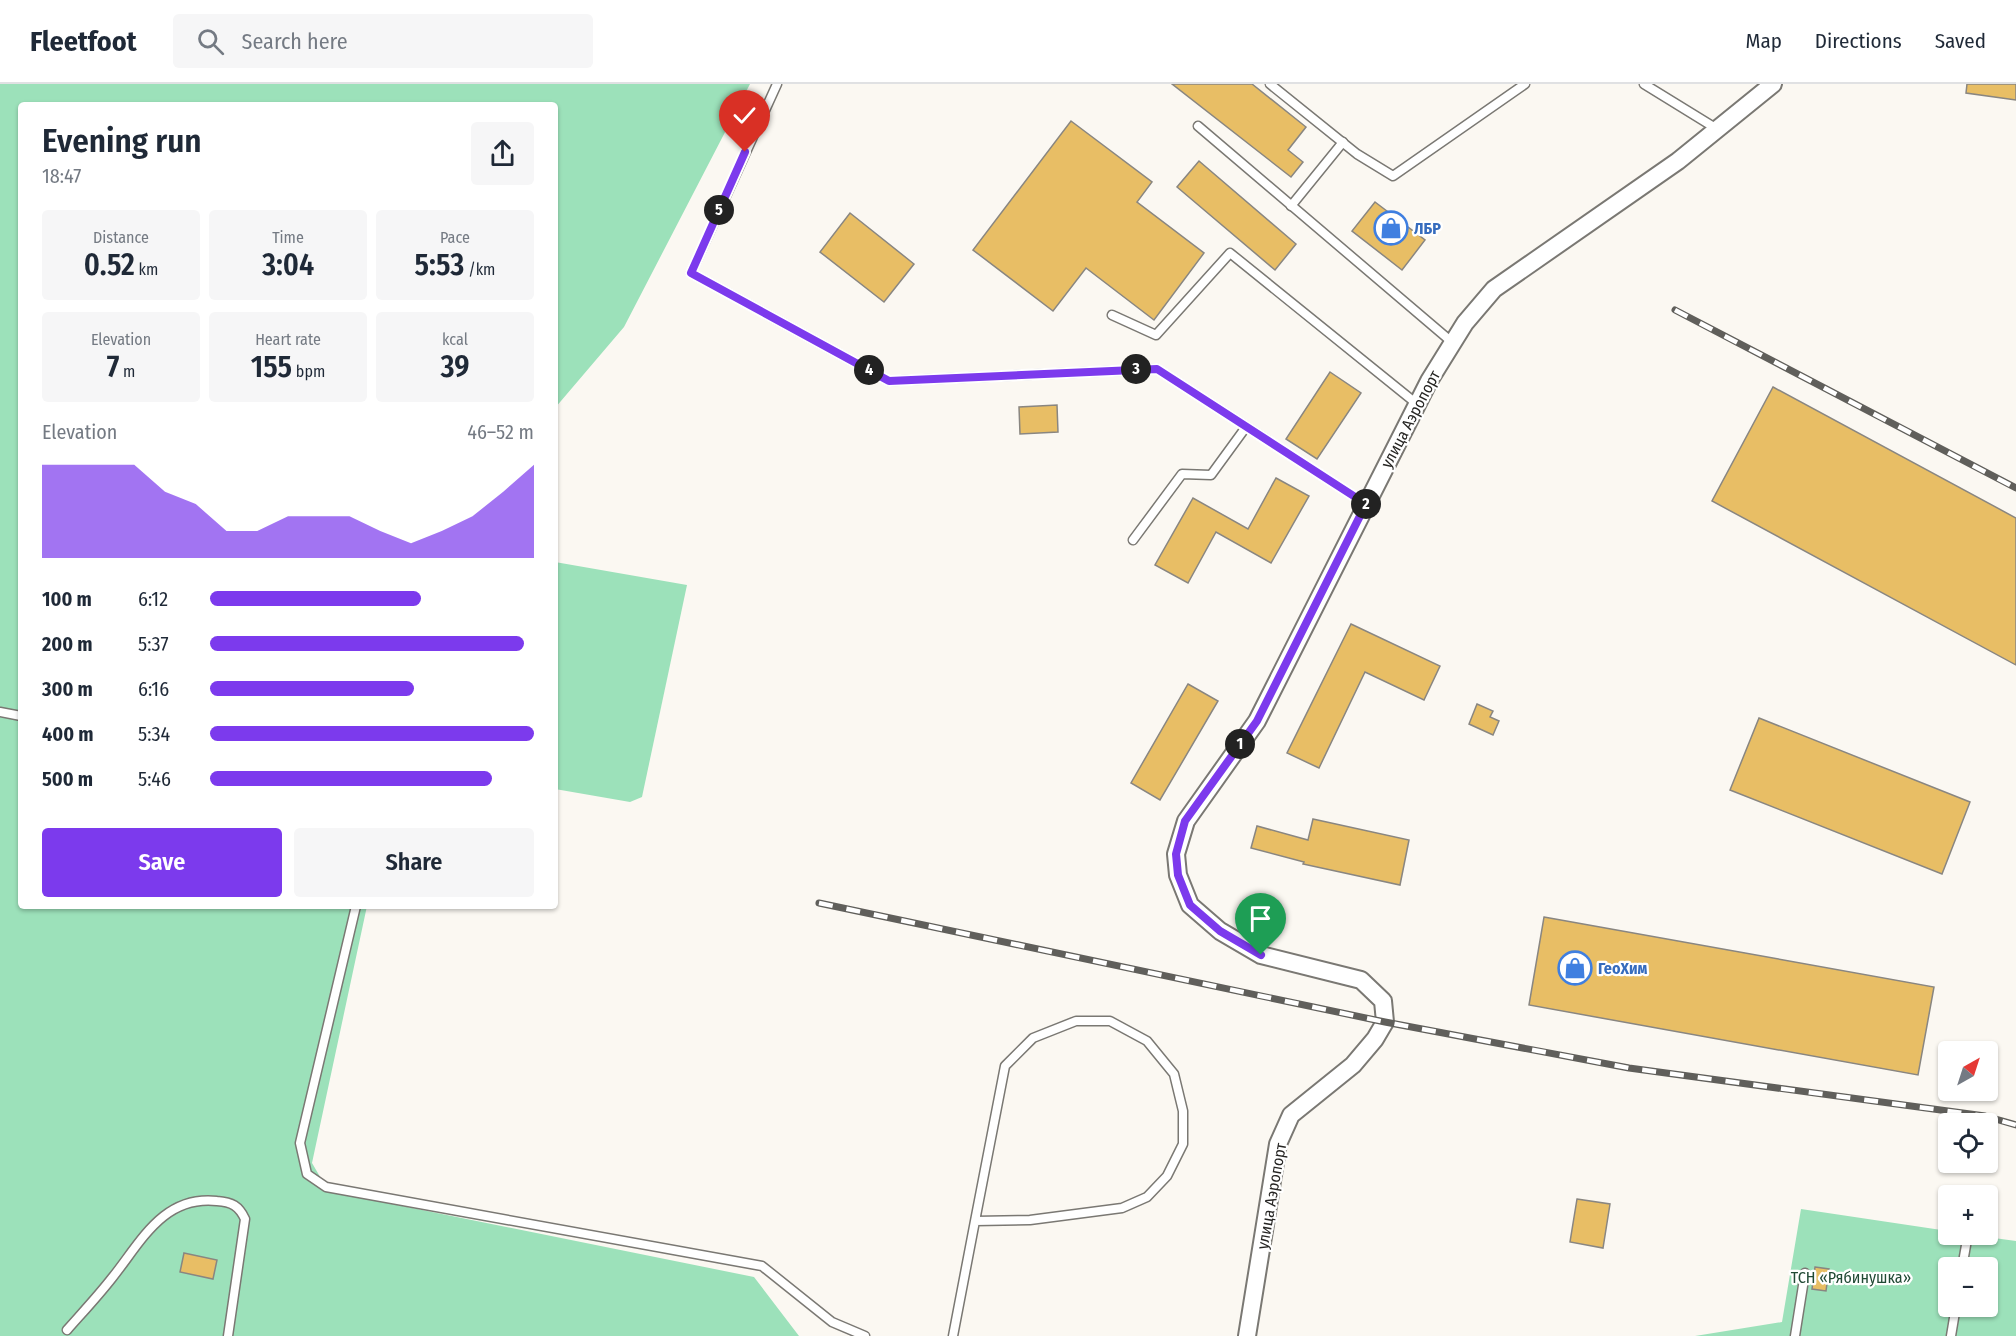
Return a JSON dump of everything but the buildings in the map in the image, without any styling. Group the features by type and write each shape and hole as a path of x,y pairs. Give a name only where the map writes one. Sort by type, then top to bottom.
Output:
{"street":[{"name":"улица Аэропорт","path":"1247,1336 1278,1144 1291,1115 1353,1065 1376,1039 1385,1022 1383,1001 1361,980 1261,955 1220,931 1190,905 1178,875 1176,854 1185,821 1257,721 1417,404 1465,323 1494,289 1678,161 1773,84"}],"lane":[{"path":"777,84 691,273 889,381 1157,369 1366,504"},
{"path":"1270,84 1357,154 1393,176 1525,84"},
{"path":"1644,84 1717,129"},
{"path":"1198,126 1452,343"},
{"path":"1291,206 1343,142"},
{"path":"1112,315 1156,335 1230,253 1417,404"},
{"path":"1133,540 1182,474 1211,475 1246,427"},
{"path":"0,712 18,715"},
{"path":"355,909 300,1143 307,1174 326,1187 762,1266 832,1322 865,1336"},
{"path":"953,1336 975,1221 1005,1066 1033,1038 1076,1022 1110,1022 1147,1041 1174,1074 1183,1111 1183,1144 1167,1176 1148,1197 1122,1208 1030,1220 975,1221"},
{"path":"65,1334 151,1227 175,1208 202,1199 231,1202 240,1209 245,1220 228,1336"},
{"path":"1795,1336 1805,1273"},
{"path":"1951,1336 1954,1317"}],"green space":[{"path":"0,84 750,84 624,327 558,404 558,102 18,102 18,909 366,909 312,1163 326,1187 323,1190 754,1277 799,1336 0,1336"},
{"path":"558,563 687,585 642,797 630,802 558,790"},
{"name":"ТСН «Рябинушка»","path":"1801,1209 1938,1230 1938,1245 1998,1245 1998,1239 2016,1241 2016,1336 1695,1336 1782,1322"}],"railway":[{"path":"1675,310 2016,488"},
{"path":"819,903 1385,1022 1629,1068 1985,1116 2016,1125"}],"place":[{"name":"ЛБР","path":"1391,228"},
{"name":"ГеоХим","path":"1575,968"}],"route":[{"path":"745,152 691,273 889,381 1157,369 1366,504 1257,721 1185,821 1176,854 1178,875 1190,905 1220,931 1261,955"}]}
